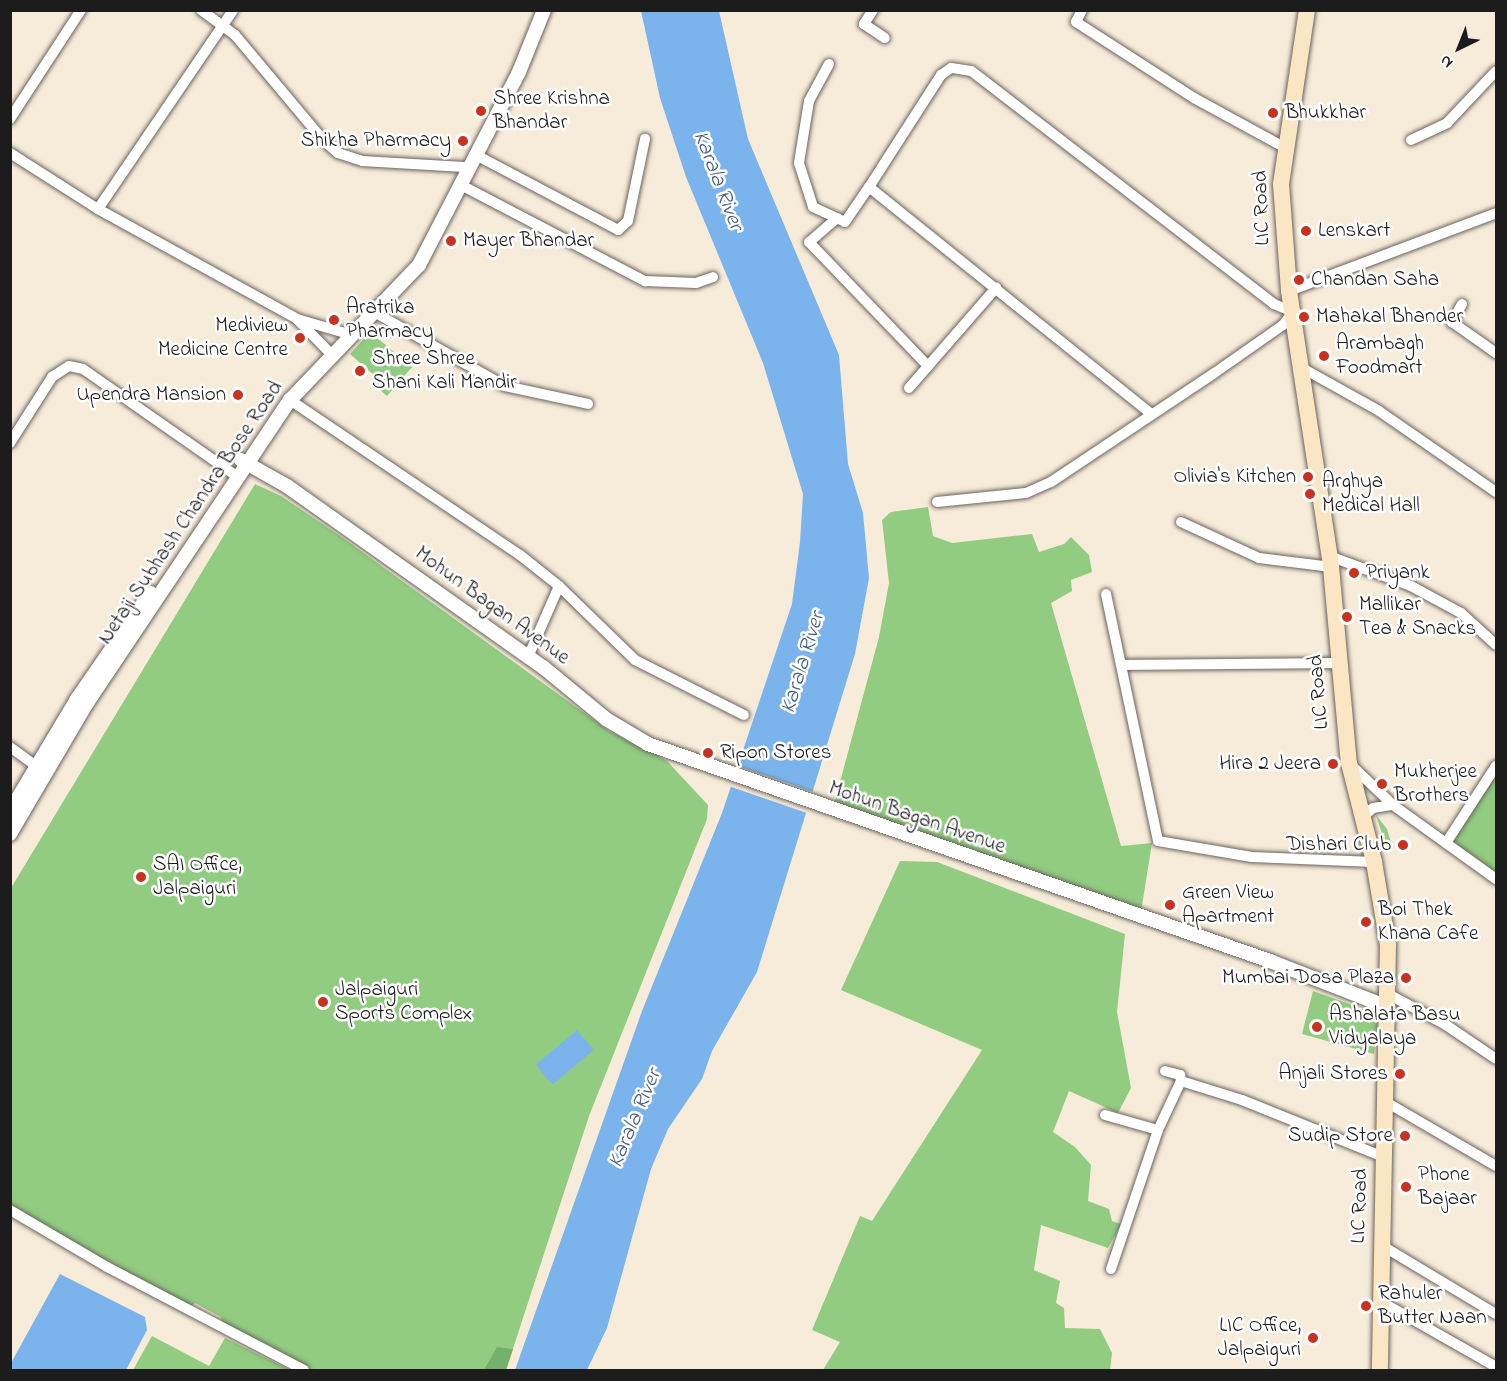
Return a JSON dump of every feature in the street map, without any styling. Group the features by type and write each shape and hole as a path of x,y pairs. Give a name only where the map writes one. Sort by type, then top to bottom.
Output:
{"main road":[{"name":"LIC Road","path":"1307,10 1284,147 1281,184 1289,291 1304,369 1330,561 1349,763 1374,862 1388,945 1380,1371"}],"street":[{"path":"201,10 223,25 338,153 362,161 464,167"},
{"path":"98,209 232,10"},
{"name":"Netaji Subhash Chandra Bose Road","path":"10,834 87,703 247,457 288,399 345,333 415,262 516,71 538,10"},
{"name":"Netaji Subhash Chandra Bose Road","path":"329,353 374,312 419,265 476,155 544,10"},
{"path":"873,10 864,24 885,38"},
{"path":"1082,10 1076,22 1194,98 1284,147"},
{"path":"10,119 79,11"},
{"path":"829,64 809,101 799,163 813,207 845,222 941,75 951,68 966,69 1274,304 1293,312 1283,325 1213,374 1150,413 1082,463 1026,493 937,502"},
{"path":"1411,140 1447,123 1497,71"},
{"path":"476,155 618,230 628,221 645,139"},
{"path":"10,153 98,209 297,319 345,333"},
{"path":"461,185 645,281 696,283 713,277"},
{"path":"869,187 1150,413"},
{"path":"1289,291 1497,213"},
{"path":"837,218 809,242 928,366"},
{"path":"909,388 996,288"},
{"path":"1462,304 1452,315 1452,322 1497,353"},
{"path":"374,312 505,386 588,404"},
{"path":"297,319 329,353"},
{"path":"10,442 52,377 69,366 94,376 232,472"},
{"path":"1304,369 1379,411 1497,492"},
{"path":"288,399 519,555 559,586 635,660 744,715"},
{"name":"Netaji Subhash Chandra Bose Road","path":"10,810 35,765 232,472 247,457"},
{"name":"Mohun Bagan Avenue","path":"247,457 528,657 627,732 716,770 1388,1001"},
{"path":"1181,522 1259,558 1330,561 1411,586 1461,613 1497,645"},
{"path":"528,657 559,586"},
{"path":"1106,594 1158,841 1252,857 1374,862"},
{"path":"1122,665 1340,663"},
{"path":"10,747 35,765"},
{"path":"1349,763 1393,805 1497,879"},
{"path":"1446,843 1497,766"},
{"path":"1363,817 1373,808 1393,805"},
{"path":"1388,1001 1446,1025 1497,1059"},
{"path":"1111,1269 1158,1130 1181,1081 1180,1075 1165,1071"},
{"path":"1181,1081 1242,1100 1384,1157"},
{"path":"1386,1102 1497,1166"},
{"path":"1105,1115 1158,1130"},
{"path":"10,1210 107,1267 304,1371"},
{"path":"1381,1245 1497,1314"},
{"path":"1380,1301 1497,1367"}],"green space":[{"path":"370,332 412,367 387,396 371,382 375,376 350,354"},
{"name":"Jalpaiguri Sports Complex","path":"255,484 281,496 343,538 609,731 667,761 708,805 707,819 589,1116 506,1370 307,1370 222,1322 221,1317 195,1303 190,1307 135,1280 11,1206 11,888"},
{"path":"928,507 933,536 952,543 1032,534 1039,552 1064,544 1071,537 1089,555 1092,572 1071,580 1072,591 1051,603 1121,846 1152,843 1141,912 833,808 879,637 889,583 882,520 891,512"},
{"path":"1496,776 1496,872 1450,840"},
{"path":"1376,815 1387,829 1391,843 1387,849"},
{"path":"900,861 937,862 1125,934 1117,1012 1131,1088 1118,1113 1069,1091 1053,1132 1075,1147 1091,1165 1088,1201 1109,1209 1112,1221 1121,1224 1108,1248 1041,1225 1034,1270 1060,1281 1056,1303 1064,1308 1065,1328 1100,1329 1112,1353 1110,1370 823,1370 840,1342 812,1330 860,1216 872,1221 982,1050 841,990"},
{"path":"1313,991 1366,1010 1378,1021 1374,1054 1302,1034"},
{"path":"152,1336 209,1366 225,1338 290,1370 133,1370"},
{"path":"497,1347 513,1349 506,1370 484,1370"}],"water":[{"name":"Karala River","path":"641,11 719,11 748,139 839,355 848,464 863,513 869,578 855,654 757,972 712,1051 702,1079 668,1129 651,1169 607,1328 587,1370 515,1370 642,1011 722,813 792,604 800,542 803,494 763,363 686,177 660,98"},
{"path":"577,1030 594,1050 552,1085 536,1065"},
{"path":"60,1274 145,1317 147,1330 126,1370 11,1370 11,1363"}],"pier":[{"path":"735,765 814,792 807,813 728,786"}],"place":[{"name":"Shree Krishna Bhandar","path":"481,111"},
{"name":"Bhukkhar","path":"1273,113"},
{"name":"Shikha Pharmacy","path":"463,141"},
{"name":"Lenskart","path":"1306,231"},
{"name":"Mayer Bhandar","path":"451,241"},
{"name":"Chandan Saha","path":"1299,280"},
{"name":"Mahakal Bhander","path":"1304,317"},
{"name":"Aratrika Pharmacy","path":"334,320"},
{"name":"Mediview Medicine Centre","path":"300,338"},
{"name":"Arambagh Foodmart","path":"1324,356"},
{"name":"Shree Shree Shani Kali Mandir","path":"360,371"},
{"name":"Upendra Mansion","path":"238,395"},
{"name":"Olivia's Kitchen","path":"1308,477"},
{"name":"Arghya Medical Hall","path":"1310,494"},
{"name":"Priyank","path":"1354,573"},
{"name":"Mallikar Tea & Snacks","path":"1347,617"},
{"name":"Ripon Stores","path":"708,753"},
{"name":"Hira 2 Jeera","path":"1333,764"},
{"name":"Mukherjee Brothers","path":"1382,784"},
{"name":"Dishari Club","path":"1403,845"},
{"name":"SAI Office, Jalpaiguri","path":"141,877"},
{"name":"Green View Apartment","path":"1170,905"},
{"name":"Boi Thek Khana Cafe","path":"1366,922"},
{"name":"Mumbai Dosa Plaza","path":"1406,978"},
{"name":"Jalpaiguri Sports Complex","path":"323,1002"},
{"name":"Ashalata Basu Vidyalaya","path":"1317,1027"},
{"name":"Anjali Stores","path":"1400,1074"},
{"name":"Sudip Store","path":"1405,1136"},
{"name":"Phone Bajaar","path":"1406,1187"},
{"name":"Rahuler Butter Naan","path":"1366,1306"},
{"name":"LIC Office, Jalpaiguri","path":"1313,1338"}]}
